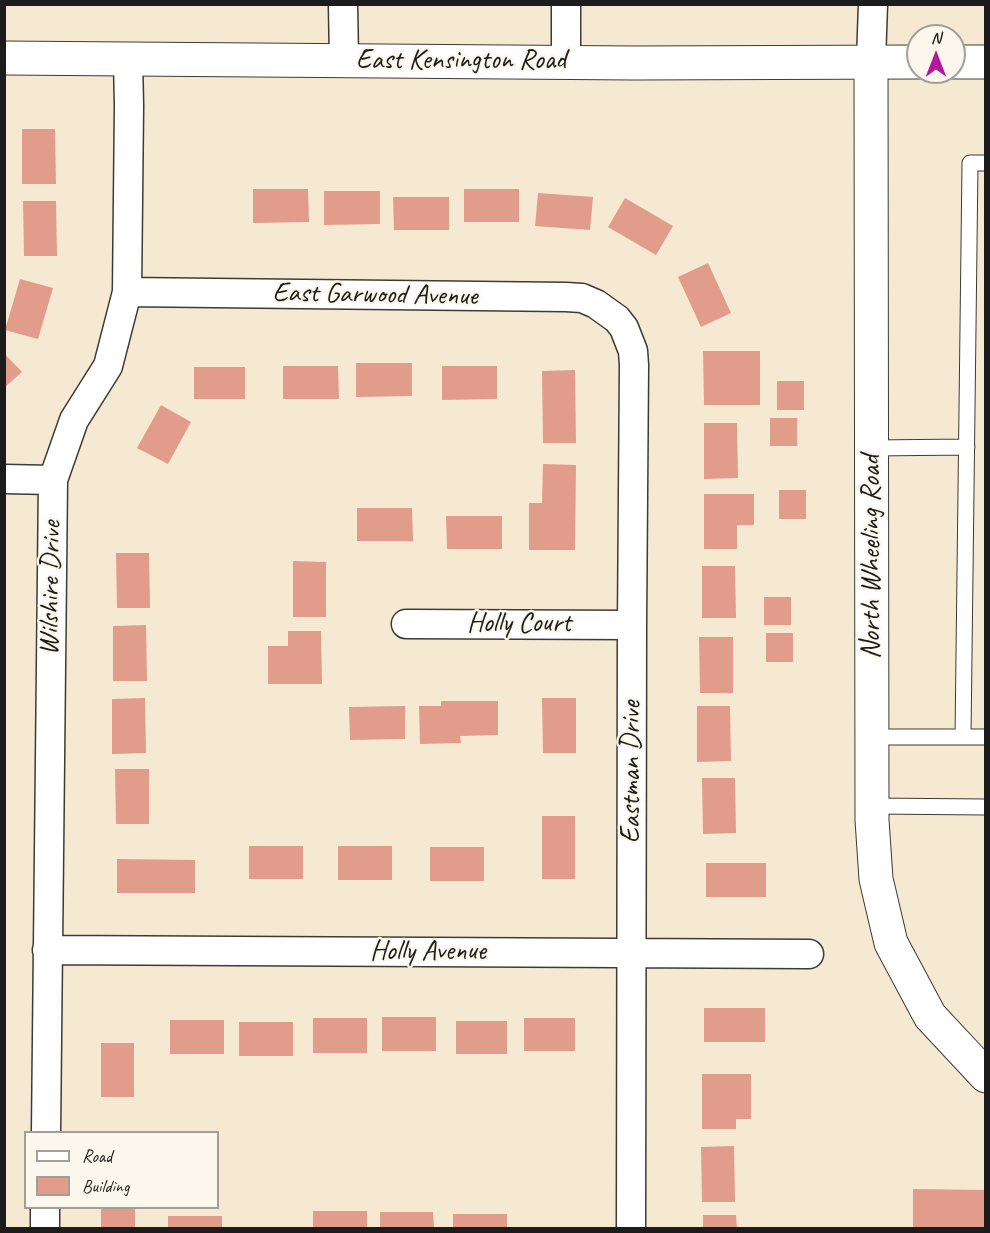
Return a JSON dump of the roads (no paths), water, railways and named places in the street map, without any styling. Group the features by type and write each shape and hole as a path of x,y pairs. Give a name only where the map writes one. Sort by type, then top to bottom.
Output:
{"street":[{"path":"343,4 344,60"},
{"path":"566,4 566,62"},
{"name":"North Wheeling Road","path":"873,4 871,61 872,806 876,879 891,943 930,1016 986,1076"},
{"name":"East Kensington Road","path":"4,58 906,62"},
{"name":"Wilshire Drive","path":"46,1131 53,480 74,420 108,366 127,292 128,59"},
{"path":"966,62 986,62"},
{"name":"East Garwood Avenue","path":"127,292 566,297 582,298 596,304 617,319"},
{"name":"Eastman Drive","path":"617,319 629,338 634,365 631,1228"},
{"path":"4,479 53,480"},
{"name":"Holly Court","path":"405,624 632,625"},
{"name":"Holly Avenue","path":"47,950 809,954"},
{"path":"45,1209 45,1228"}],"lane":[{"path":"963,737 970,163 986,163"},
{"path":"872,447 967,447"},
{"path":"872,737 986,737"},
{"path":"872,806 986,807"}]}
